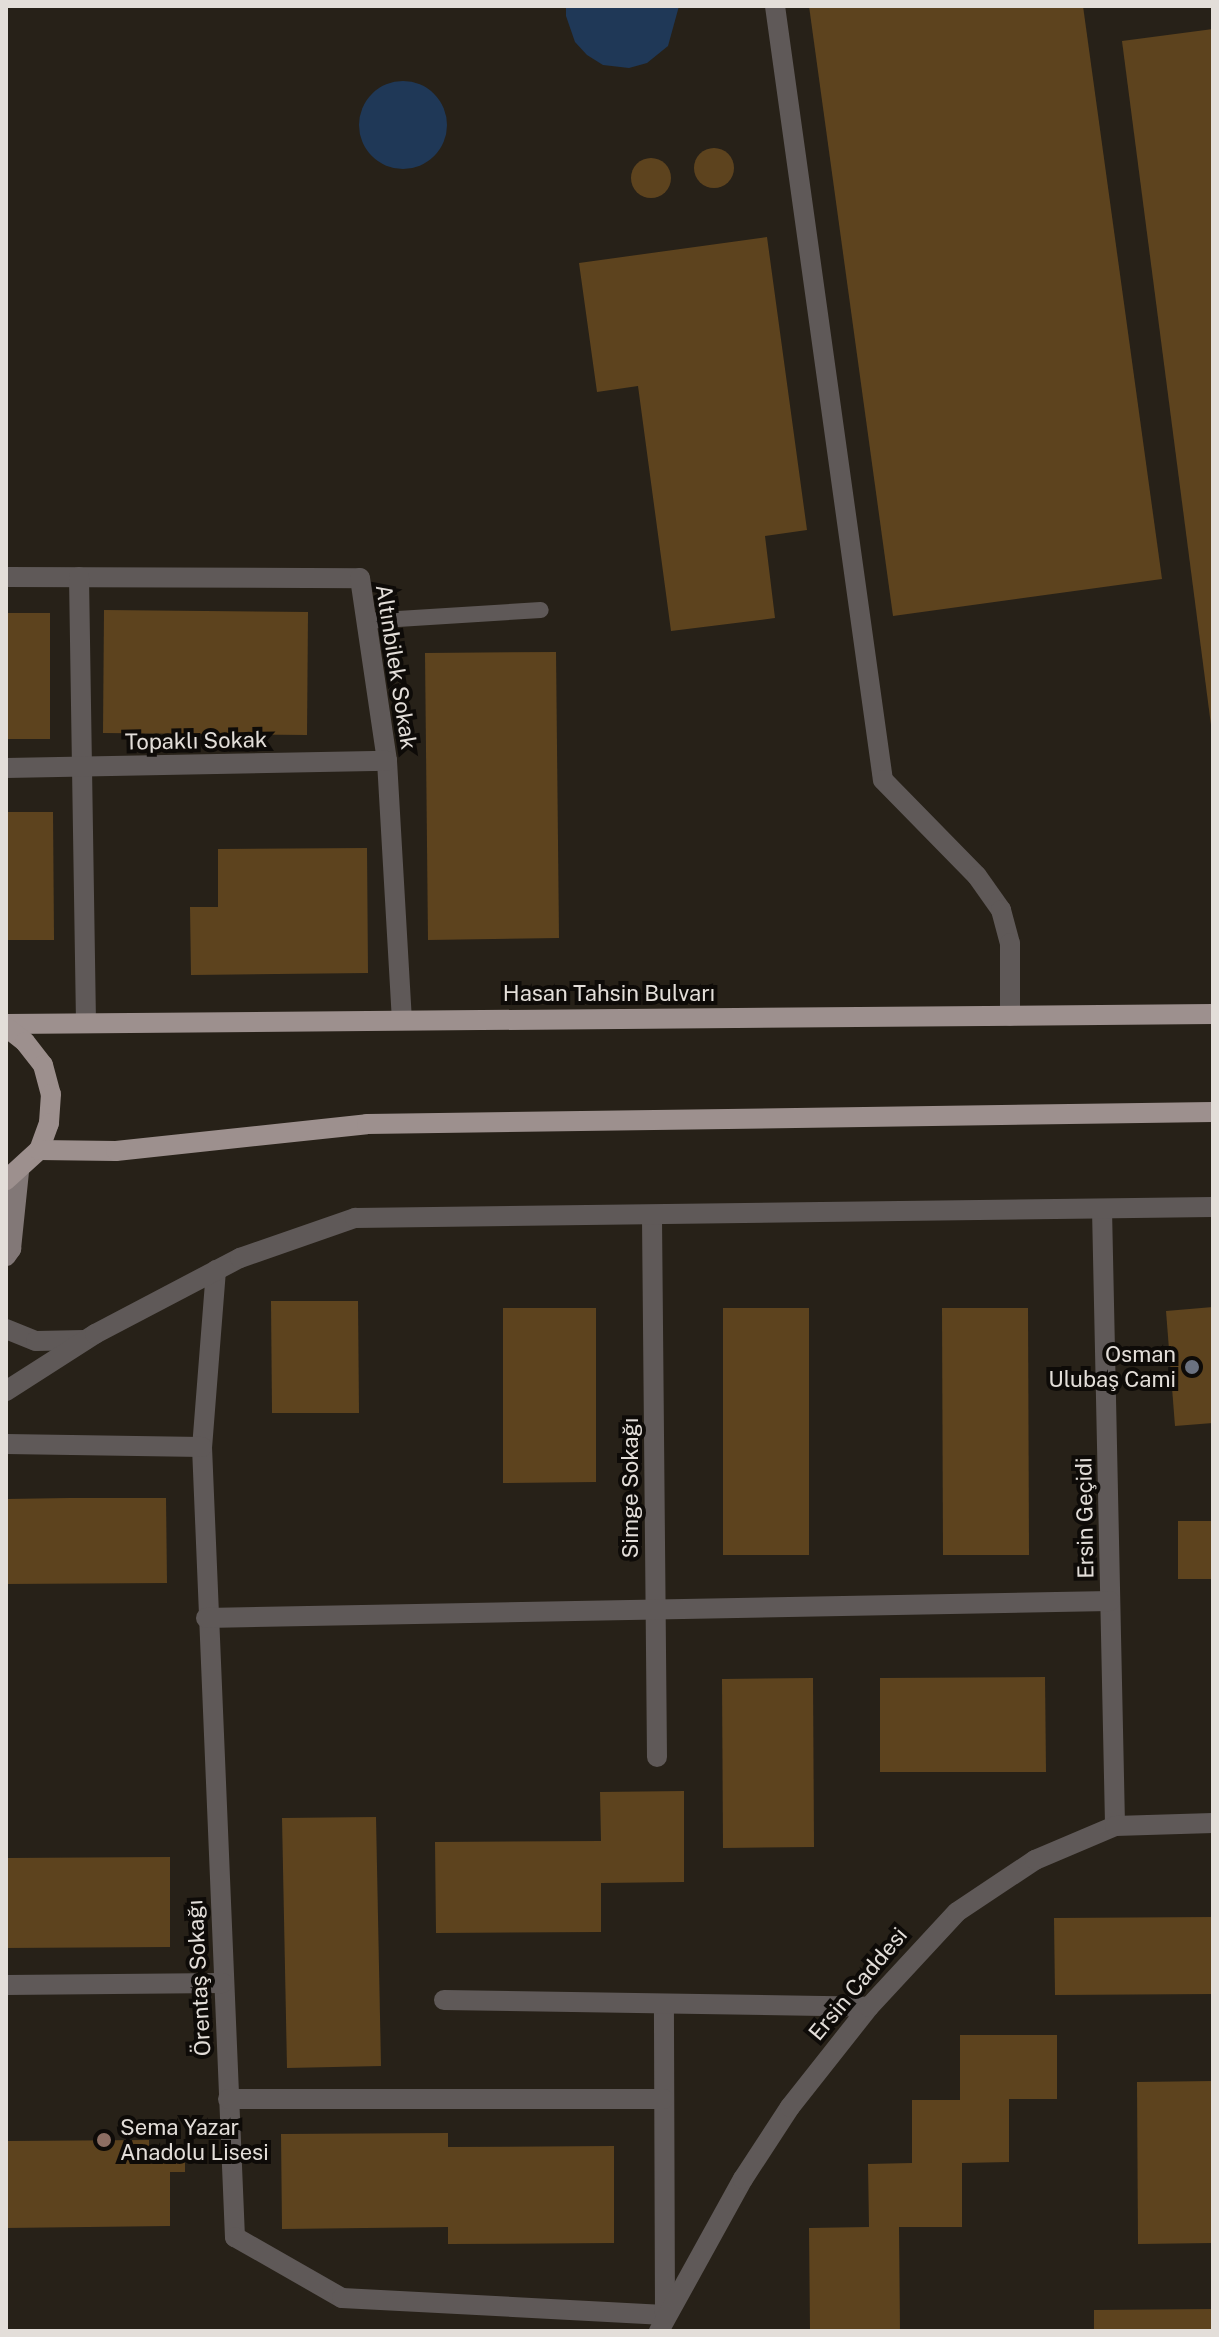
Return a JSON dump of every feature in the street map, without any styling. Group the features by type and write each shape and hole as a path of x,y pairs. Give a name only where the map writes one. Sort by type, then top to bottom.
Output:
{"main road":[{"name":"Hasan Tahsin Bulvarı","path":"6,1026 402,1019 1213,1014"},
{"path":"6,1026 25,1042 43,1065 51,1094 49,1123 39,1150 13,1176"},
{"path":"39,1150 116,1151 367,1124 1213,1112"}],"street":[{"path":"775,6 883,780 977,876 1001,910 1010,943 1010,1016"},
{"name":"Altınbilek Sokak","path":"6,577 360,578 387,761 402,1019"},
{"path":"79,577 86,1023"},
{"name":"Topaklı Sokak","path":"6,768 387,761"},
{"path":"6,1256 11,1249 13,1176"},
{"path":"6,1391 85,1340 216,1270 355,1218 652,1218 1213,1207"},
{"name":"Ersin Geçidi","path":"1102,1209 1115,1826"},
{"name":"Simge Sokağı","path":"652,1218 657,1757"},
{"name":"Örentaş Sokağı","path":"216,1270 202,1447 206,1618 235,2237 342,2298 662,2323"},
{"path":"6,1329 36,1341 85,1340"},
{"path":"6,1444 202,1447"},
{"path":"206,1618 1110,1601"},
{"name":"Ersin Caddesi","path":"662,2323 790,2107 926,1941 995,1884 1035,1860 1115,1826 1213,1823"},
{"path":"6,1985 223,1983"},
{"path":"444,2000 869,2007"},
{"path":"662,2323 664,2004"},
{"path":"228,2099 664,2099"}],"lane":[{"path":"366,621 541,610"}],"water":[{"path":"566,6 679,6 668,46 647,63 629,68 603,65 587,55 575,42 566,16"},
{"path":"403,81 420,84 434,94 444,108 447,125 444,142 434,156 420,166 403,169 386,166 372,156 362,142 359,125 362,108 372,94 386,84"}],"building":[{"path":"809,6 1083,6 1162,579 893,616"},
{"path":"1213,29 1213,725 1211,725 1122,41"},
{"path":"714,148 728,154 734,168 728,182 714,188 700,182 694,168 700,154"},
{"path":"651,158 665,164 671,178 665,192 651,198 637,192 631,178 637,164"},
{"path":"767,237 807,530 765,536 775,618 671,631 638,386 597,392 579,263"},
{"path":"104,610 308,612 307,735 103,733"},
{"path":"6,613 50,613 50,739 6,739"},
{"path":"556,652 559,938 428,940 425,653"},
{"path":"6,812 53,812 54,940 6,940"},
{"path":"367,848 368,973 191,975 190,907 218,907 218,849"},
{"path":"271,1301 358,1301 359,1413 272,1413"},
{"name":"Osman Ulubaş Cami","path":"1213,1307 1213,1423 1175,1426 1166,1311"},
{"path":"503,1308 596,1308 596,1482 503,1483"},
{"path":"723,1308 809,1308 809,1555 723,1555"},
{"path":"942,1308 1028,1308 1029,1555 943,1555"},
{"path":"166,1498 167,1583 6,1584 6,1499"},
{"path":"1178,1521 1213,1521 1213,1579 1178,1579"},
{"path":"1045,1677 1046,1772 880,1772 880,1678"},
{"path":"813,1678 814,1847 723,1848 722,1679"},
{"path":"684,1791 684,1882 601,1883 601,1932 436,1933 435,1842 601,1841 600,1792"},
{"path":"376,1817 381,2066 287,2068 282,1818"},
{"path":"170,1857 170,1947 6,1948 6,1858"},
{"path":"1213,1917 1213,1994 1055,1995 1054,1918"},
{"path":"960,2035 1057,2035 1057,2099 1009,2099 1009,2162 962,2163 962,2227 899,2227 900,2331 810,2331 809,2228 869,2227 868,2164 912,2163 912,2100 960,2100"},
{"path":"1213,2081 1213,2243 1138,2244 1137,2082"},
{"path":"448,2133 448,2147 614,2146 614,2243 448,2244 448,2227 282,2229 281,2134"},
{"path":"149,2140 149,2146 185,2146 185,2172 170,2172 170,2226 6,2228 6,2141"},
{"path":"1213,2309 1213,2331 1094,2331 1094,2310"}],"place":[{"name":"Osman Ulubaş Cami","path":"1192,1367"},
{"name":"Sema Yazar Anadolu Lisesi","path":"104,2140"}]}
